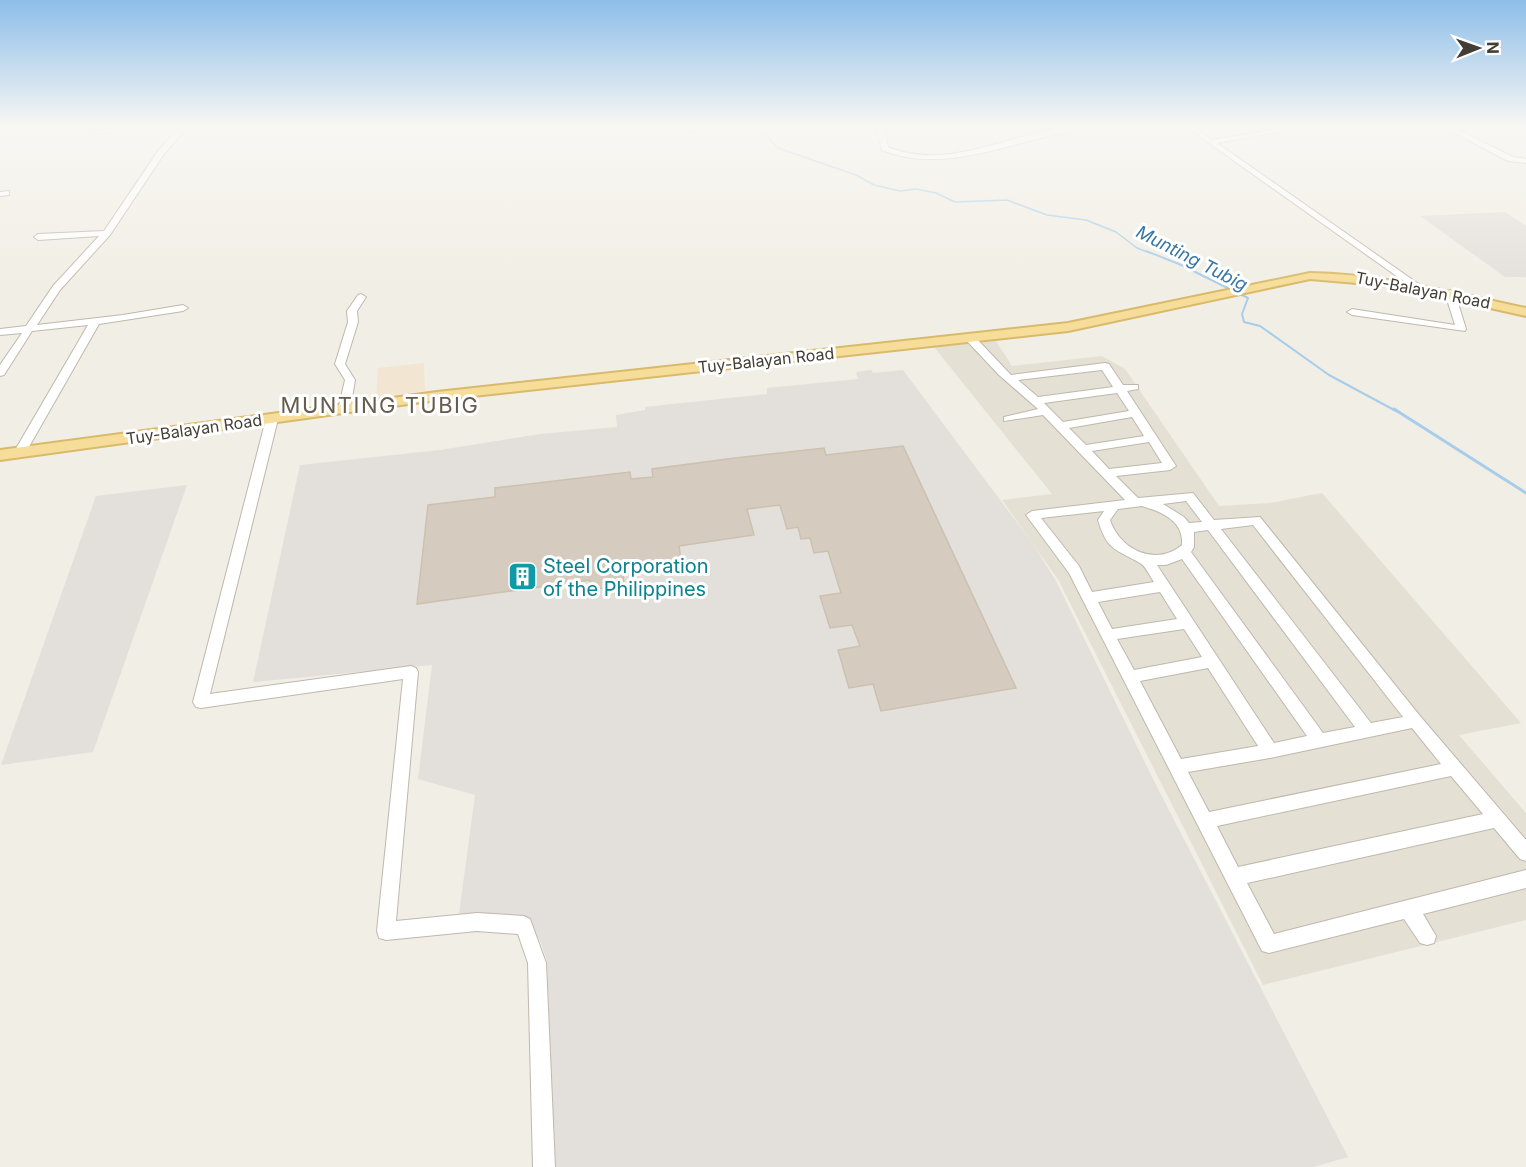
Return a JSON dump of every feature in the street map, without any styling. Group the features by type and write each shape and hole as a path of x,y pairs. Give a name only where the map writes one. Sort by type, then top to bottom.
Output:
{"main road":[{"name":"Tuy-Balayan Road","path":"0,455 448,395 972,338 1107,320 1302,277 1344,275 1415,285 1526,312"}],"street":[{"path":"0,373 56,288 107,233 142,180"},
{"path":"1266,180 1415,285"},
{"path":"38,237 107,233"},
{"path":"1352,312 1462,334 1450,293"},
{"path":"344,410 350,380 340,364 353,322 352,311 361,297"},
{"path":"0,333 95,322 183,308"},
{"path":"20,452 95,322"},
{"path":"972,338 1138,502 1173,514 1186,528 1189,541 1184,552 1168,560 1146,559 1132,555 1110,539 1104,520 1114,506"},
{"path":"1014,379 1105,366 1170,466 1107,473"},
{"path":"1036,401 1134,387"},
{"path":"1008,419 1046,411"},
{"path":"1061,426 1135,413"},
{"path":"272,419 201,702 411,672 386,931 477,922 524,925 537,963 544,1167"},
{"path":"1083,449 1152,438"},
{"path":"1367,730 1189,496 1032,515 1074,570 1269,944 1526,879"},
{"path":"1186,528 1256,520 1415,721 1526,853"},
{"path":"1184,552 1319,740"},
{"path":"1146,559 1270,751"},
{"path":"1089,598 1163,586"},
{"path":"1108,635 1187,622"},
{"path":"1130,676 1212,661"},
{"path":"1177,767 1270,751 1415,721"},
{"path":"1205,821 1455,768"},
{"path":"1234,877 1498,819"},
{"path":"1408,909 1427,936"}],"shaded area":[{"path":"1505,212 1526,226 1526,277 1505,277 1420,216"},
{"path":"996,341 1012,366 1102,356 1125,369 1219,506 1270,503 1322,493 1521,723 1459,735 1526,813 1526,920 1263,985 1059,581 1002,500 1052,494 934,347"},
{"path":"424,363 425,391 376,397 378,368"},
{"name":"Steel Corporation of the Philippines","path":"871,370 873,373 903,370 1033,544 1056,581 1155,783 1348,1157 1314,1167 555,1167 547,961 541,943 523,915 459,914 475,795 418,779 432,665 253,682 300,465 440,450 540,434 617,427 616,415 645,410 645,407 767,394 767,388 858,379 856,372"},
{"path":"187,485 93,752 1,765 96,496"}],"building":[{"name":"Steel Corporation of the Philippines","path":"903,446 1016,688 881,711 873,684 849,688 838,650 860,646 852,625 830,628 820,596 841,593 828,551 814,553 810,538 801,539 798,527 787,529 780,505 747,509 754,535 679,546 682,567 623,575 625,591 604,594 603,588 590,590 590,580 417,604 428,505 495,497 495,488 630,472 631,479 653,477 652,469 735,458 824,448 826,455"}],"waterway":[{"name":"Munting Tubig","path":"866,180 874,185 900,191 916,189 936,193 955,202 1007,200 1047,215 1086,220 1116,232 1137,248 1150,253"},
{"name":"Munting Tubig","path":"1146,251 1179,264 1248,298 1242,314 1244,322 1260,326 1329,375 1396,411"},
{"name":"Munting Tubig","path":"1394,409 1526,493"}],"place":[{"name":"Steel Corporation of the Philippines","path":"522,577"}],"district":[{"name":"MUNTING TUBIG","path":"380,405"}]}
